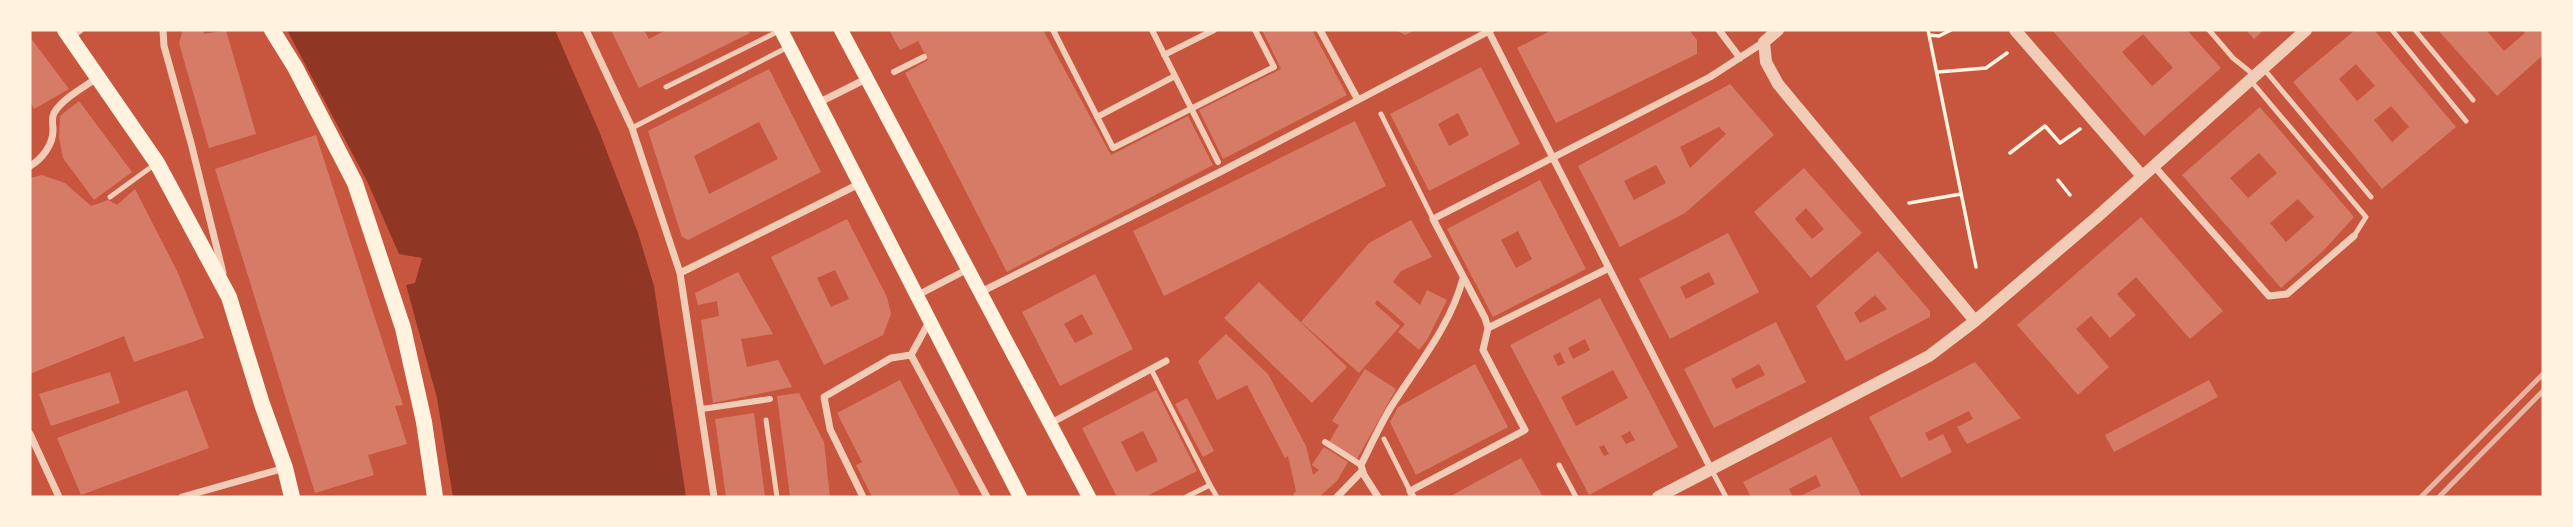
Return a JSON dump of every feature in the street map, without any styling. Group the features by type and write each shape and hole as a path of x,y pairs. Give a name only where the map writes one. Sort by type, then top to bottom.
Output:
{"main road":[{"path":"272,30 295,67 355,183 403,328 424,422 435,497"},
{"path":"781,30 1020,497"},
{"path":"841,30 1089,497"},
{"path":"72,32 157,163 229,297 292,497"}],"street":[{"path":"163,30 164,46 229,297"},
{"path":"586,30 632,128 680,273 714,497"},
{"path":"1053,30 1112,148 1274,67 1255,30"},
{"path":"1152,30 1218,162"},
{"path":"1164,55 1214,30"},
{"path":"1320,30 1358,100"},
{"path":"981,292 1223,172 1490,30 1711,469"},
{"path":"1719,30 1740,58"},
{"path":"1412,494 1525,430 1483,350 1488,328 1433,219 1710,78 1778,30"},
{"path":"2015,30 2142,176"},
{"path":"1658,497 1929,356 1975,321 2306,30"},
{"path":"1764,42 1766,62 1778,84 1975,321"},
{"path":"894,72 924,57"},
{"path":"30,166 51,144 52,118 56,110 99,76"},
{"path":"1097,117 1175,76"},
{"path":"818,103 866,79"},
{"path":"2154,166 2269,296 2287,294 2354,236"},
{"path":"680,273 859,184"},
{"path":"1488,328 1609,268"},
{"path":"916,296 969,269"},
{"path":"1337,497 1361,468 1384,419 1413,376 1458,299 1463,277"},
{"path":"911,355 929,321"},
{"path":"863,497 830,429 824,397 891,358 911,355"},
{"path":"911,355 987,497"},
{"path":"1051,423 1166,361"},
{"path":"702,410 769,399"},
{"path":"30,434 59,497"},
{"path":"1325,442 1361,468 1378,497"},
{"path":"182,497 285,468"}],"lane":[{"path":"666,87 781,30"},
{"path":"2208,30 2234,58 2256,74 2371,197"},
{"path":"2392,30 2466,121"},
{"path":"2415,30 2473,100"},
{"path":"632,128 789,47"},
{"path":"2256,74 2366,217 2354,236"},
{"path":"1381,114 1433,219"},
{"path":"110,197 157,163"},
{"path":"1151,369 1217,497"},
{"path":"766,420 777,497"},
{"path":"1384,439 1412,494"},
{"path":"1559,465 1576,497"},
{"path":"1711,469 1726,497"},
{"path":"1186,497 1210,485"}],"path":[{"path":"1928,32 1939,36 1951,30"},
{"path":"1928,32 1976,267"},
{"path":"1938,72 1986,68 2007,53"},
{"path":"2010,153 2045,126 2060,144 2092,119"},
{"path":"2058,180 2070,195"},
{"path":"1909,203 1961,194"}],"shaded area":[{"path":"287,30 555,30 599,131 638,233 654,286 686,497 453,497 437,398 406,285 415,283 422,258 399,254 367,181"}],"building":[{"path":"183,30 204,30 204,34 226,30 256,134 209,148 179,43"},
{"path":"611,30 644,30 649,39 666,30 748,30 750,33 639,88"},
{"path":"889,30 1043,30 1111,155 1188,116 1213,165 1007,272 905,73 928,60 918,41 900,50"},
{"path":"1262,30 1312,30 1347,95 1223,159 1199,110 1281,69"},
{"path":"1396,30 1415,30 1405,35"},
{"path":"1552,30 1689,30 1697,40 1697,54 1556,123 1517,48"},
{"path":"2052,30 2187,30 2221,68 2144,136","holes":["2143,34 2173,68 2152,86 2122,52"]},
{"path":"2246,30 2264,30 2254,39"},
{"path":"2355,30 2374,30 2456,127 2382,189 2293,82","holes":["2356,64 2375,86 2357,101 2339,79","2391,106 2409,127 2392,142 2374,120"]},
{"path":"2438,30 2486,30 2504,51 2525,33 2522,30 2543,30 2543,55 2497,96"},
{"path":"30,37 69,89 34,109 30,101"},
{"path":"1481,67 1520,144 1429,191 1390,114","holes":["1458,113 1469,135 1449,146 1438,124"]},
{"path":"769,69 821,172 688,240 682,237 648,131","holes":["759,122 778,159 709,194 694,156"]},
{"path":"1730,84 1774,135 1685,213 1620,247 1578,166","holes":["1719,127 1726,134 1690,168 1680,147","1656,165 1666,183 1634,200 1624,181"]},
{"path":"79,101 132,172 94,200 63,158 59,137 60,116"},
{"path":"2260,107 2354,217 2324,250 2281,288 2182,175","holes":["2259,153 2277,173 2248,198 2230,178","2298,199 2314,217 2286,242 2270,223"]},
{"path":"1355,121 1386,186 1164,296 1133,231"},
{"path":"316,135 403,405 395,406 407,444 368,455 374,475 315,493 215,169"},
{"path":"1804,168 1862,233 1811,278 1754,212","holes":["1806,208 1824,229 1812,239 1795,219"]},
{"path":"42,175 65,183 91,206 108,200 117,205 135,189 178,273 204,338 134,362 124,336 30,374 30,178"},
{"path":"1540,180 1586,269 1493,317 1447,229","holes":["1518,231 1532,259 1516,268 1501,240"]},
{"path":"2141,217 2223,311 2190,339 2136,277 2117,294 2136,315 2110,338 2091,316 2076,329 2109,367 2078,395 2017,325"},
{"path":"847,219 887,297 891,314 883,335 824,365 771,257","holes":["835,270 849,299 831,307 817,278"]},
{"path":"1411,220 1432,257 1401,271 1393,282 1420,305 1427,290 1447,300 1419,350 1398,332 1405,324 1377,300 1375,304 1400,326 1359,373 1301,322 1369,243"},
{"path":"1728,233 1759,292 1670,339 1639,279","holes":["1709,272 1715,284 1686,299 1680,287"]},
{"path":"1878,251 1930,311 1930,317 1846,361 1816,306","holes":["1875,295 1887,309 1860,323 1854,313"]},
{"path":"738,272 773,334 741,339 747,367 778,360 792,387 713,403 701,320 719,316 717,301 698,305 695,293"},
{"path":"1095,274 1133,349 1060,386 1022,312","holes":["1082,314 1093,334 1075,343 1064,324"]},
{"path":"1259,282 1347,367 1312,403 1224,318"},
{"path":"1600,298 1678,447 1589,495 1510,345","holes":["1585,339 1590,350 1573,359 1568,348","1560,352 1565,363 1558,366 1553,356","1613,370 1628,398 1576,426 1561,397","1630,431 1635,440 1626,444 1621,436","1604,445 1609,454 1604,456 1599,447"]},
{"path":"1776,322 1806,382 1714,428 1684,369","holes":["1759,364 1765,375 1736,389 1731,379"]},
{"path":"1226,334 1268,374 1306,446 1313,475 1319,470 1312,465 1324,447 1348,462 1337,481 1319,497 1295,497 1293,494 1296,491 1288,456 1285,458 1247,385 1217,400 1198,361"},
{"path":"1975,362 2021,418 1967,444 1957,427 1973,419 1969,411 1925,433 1929,441 1943,434 1952,452 1901,478 1869,417"},
{"path":"1475,364 1508,427 1416,475 1390,422 1398,407"},
{"path":"1365,369 1396,389 1357,459 1329,442 1339,425 1332,421"},
{"path":"110,372 120,403 51,426 39,394"},
{"path":"900,380 961,497 872,497 856,465 862,462 837,413"},
{"path":"2209,380 2218,397 2114,452 2105,435"},
{"path":"187,390 209,448 81,495 57,438"},
{"path":"1156,390 1197,471 1145,497 1117,497 1082,428","holes":["1143,431 1158,461 1136,472 1121,442"]},
{"path":"799,393 824,442 830,497 790,497 777,396"},
{"path":"1187,398 1214,451 1203,457 1175,404"},
{"path":"754,413 765,497 726,497 715,419"},
{"path":"1831,437 1862,497 1798,497 1821,486 1816,475 1789,489 1793,497 1751,497 1743,482"},
{"path":"1521,458 1543,497 1449,497 1478,481"}],"railway":[{"path":"2421,497 2543,374"},
{"path":"2439,497 2543,391"}]}
